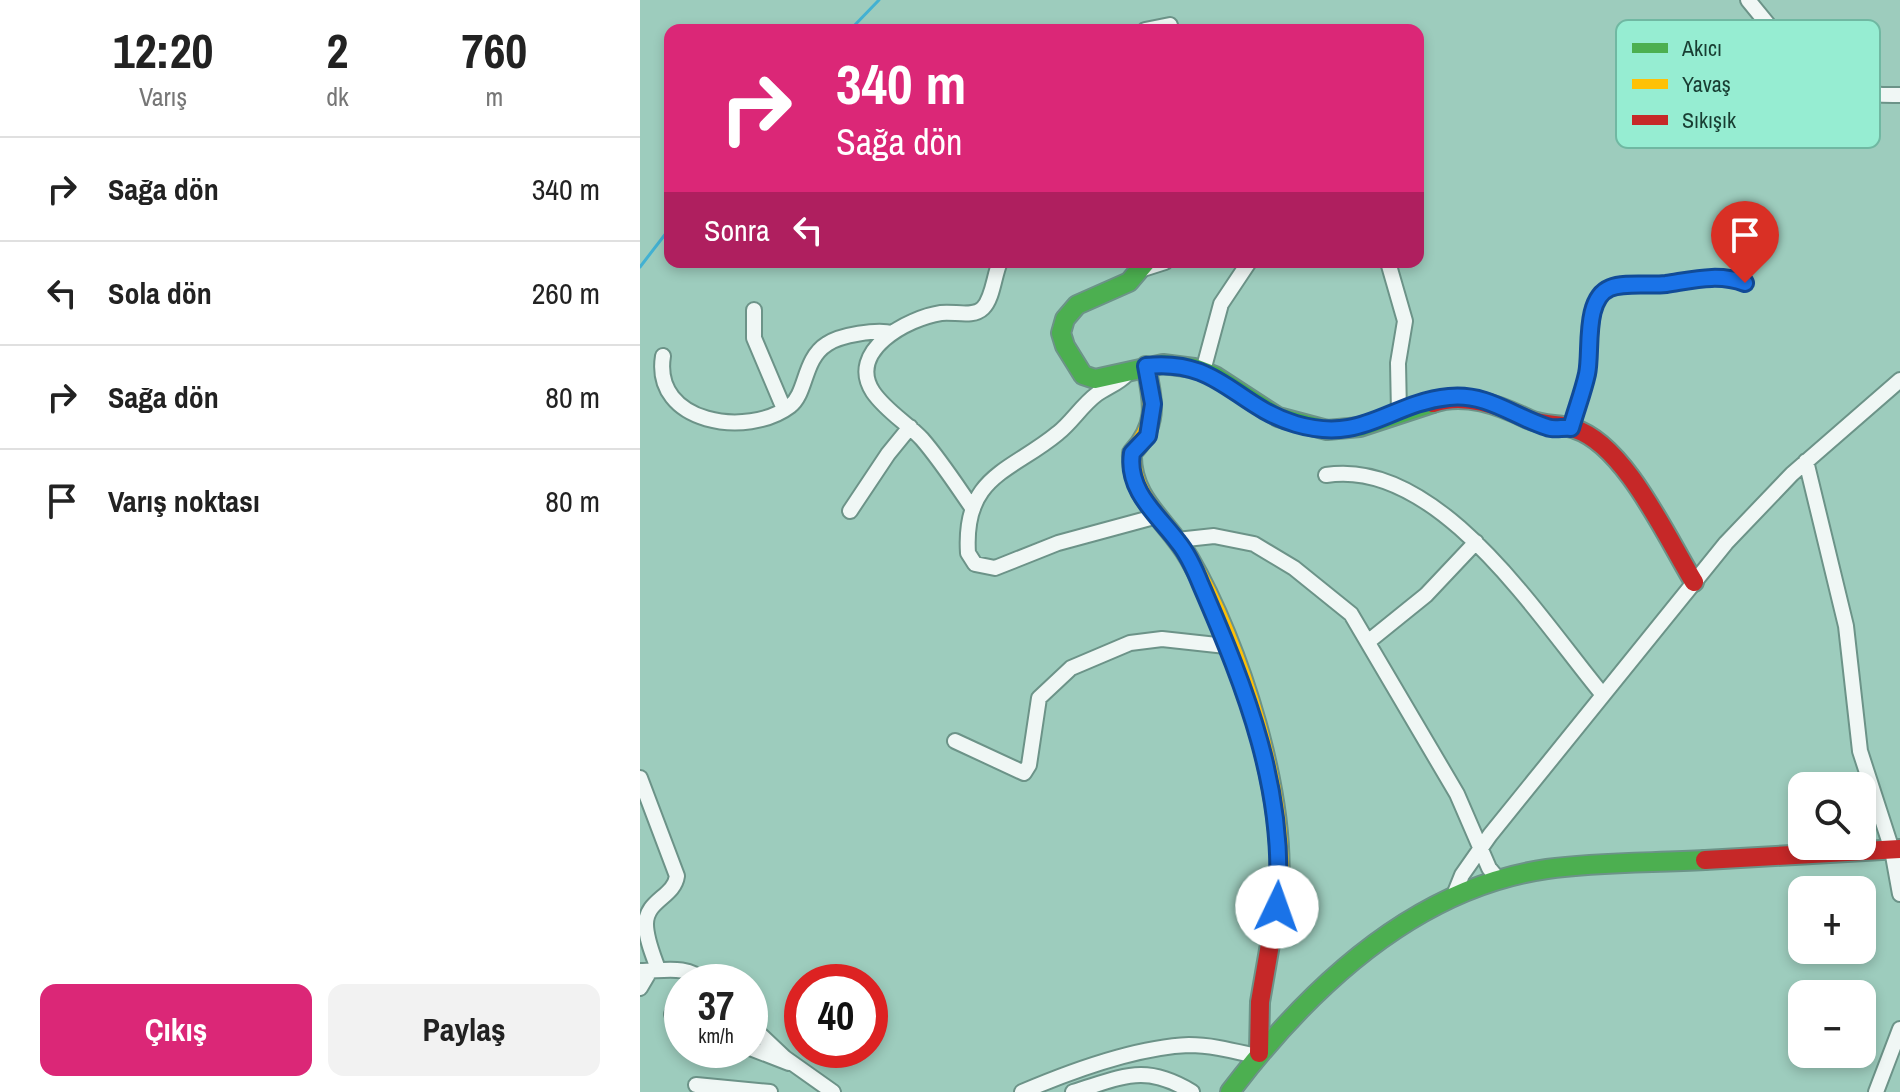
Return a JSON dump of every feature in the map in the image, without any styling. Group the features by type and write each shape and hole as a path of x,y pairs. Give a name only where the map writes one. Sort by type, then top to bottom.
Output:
{"street":[{"path":"1748,0 1764,20"},
{"path":"1880,94 1900,95"},
{"path":"973,509 910,427 880,400 868,381 870,356 875,347 893,333 934,314 976,313 983,309 998,268"},
{"path":"1142,268 1129,282 1069,311 1062,327 1065,346 1083,375 1095,379 1138,368 1176,365 1203,371 1265,410 1296,424 1348,430 1438,399 1461,397 1509,409 1546,427 1571,428 1598,442 1623,467 1694,582"},
{"path":"1203,371 1221,304 1245,268"},
{"path":"1390,268 1405,321 1398,363 1399,413"},
{"path":"1571,428 1587,374 1596,304 1603,293 1614,287 1648,287 1709,277 1732,278 1745,283"},
{"path":"754,310 754,338 784,409"},
{"path":"663,356 661,373 665,385 682,405 697,416 741,424 761,420 794,402 812,359 825,345 842,338 893,333"},
{"path":"1138,368 1088,402 1059,432 993,477 973,509 968,553 975,564 990,569 1058,543 1154,517"},
{"path":"1138,368 1153,404 1148,436 1134,450 1131,463 1138,487 1154,517 1177,540 1201,584 1263,748 1279,853 1275,923 1256,1020 1258,1054"},
{"path":"1454,895 1462,875 1482,848 1694,582 1806,461 1900,380"},
{"path":"850,511 910,427"},
{"path":"1806,461 1846,626 1860,751 1896,850 1900,894"},
{"path":"1326,475 1386,481 1435,509 1476,542 1522,593 1603,695"},
{"path":"1177,540 1230,538 1272,553 1340,604 1369,641 1457,794 1498,879"},
{"path":"1369,641 1426,595 1476,542"},
{"path":"955,741 1024,773 1029,765 1039,698 1071,668 1130,643 1162,639 1226,646"},
{"path":"640,988 649,970 647,917 654,904 674,886 677,876 642,786"},
{"path":"640,814 659,825"},
{"path":"1230,1092 1258,1054 1320,987 1454,895 1498,879 1547,869 1762,860 1896,850"},
{"path":"1876,1092 1900,1029"},
{"path":"768,1041 784,1055"},
{"path":"1022,1092 1093,1067 1182,1046 1215,1047 1258,1054"},
{"path":"800,1068 833,1092"},
{"path":"1073,1092 1143,1072 1164,1076 1192,1092"},
{"path":"696,1085 770,1092"}],"waterway":[{"path":"856,24 879,0"},
{"path":"640,267 664,236"}],"traffic: fast":[{"path":"1141,268 1129,282 1077,305 1065,319 1061,333 1065,346 1083,375 1095,379 1163,364 1194,368 1215,376 1278,417 1327,430 1360,427 1433,403"},
{"path":"1230,1092 1294,1016 1329,981 1408,921 1452,897 1498,880 1547,869 1705,860"}],"traffic: slow":[{"path":"1146,366 1152,412 1147,432 1132,453 1133,469 1144,497 1189,558 1208,593 1242,677 1268,769 1276,815 1278,898"}],"traffic: jam":[{"path":"1433,403 1457,399 1481,402 1535,421 1575,429 1593,438 1628,473 1694,582"},
{"path":"1705,860 1900,849"},
{"path":"1259,1053 1260,1002 1278,898"}],"route":[{"path":"1277,907 1279,853 1270,777 1260,735 1193,566 1177,540 1148,508 1131,463 1132,453 1148,436 1153,404 1146,366 1176,365 1205,371 1278,417 1327,430 1360,427 1428,401 1450,397 1490,403 1546,427 1571,428 1587,374 1596,304 1603,293 1614,287 1648,287 1709,277 1732,278 1745,283"}]}
